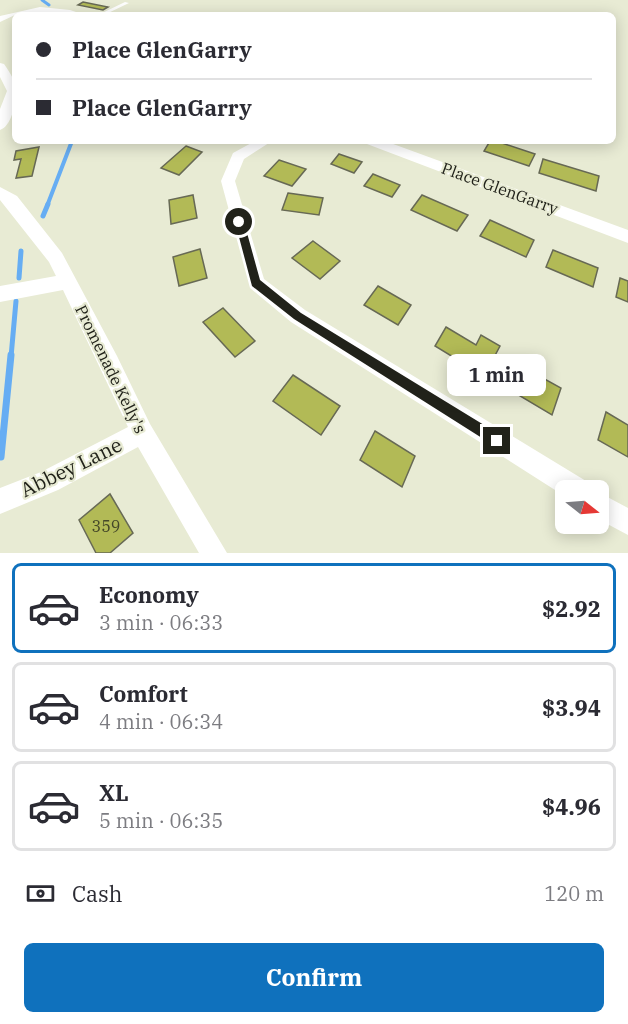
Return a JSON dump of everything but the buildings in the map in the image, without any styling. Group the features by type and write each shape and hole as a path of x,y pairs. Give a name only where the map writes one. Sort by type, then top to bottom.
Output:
{"street":[{"path":"28,12 45,10 59,12"},
{"path":"0,66 12,87"},
{"path":"0,126 12,96"},
{"path":"260,144 238,156 228,181 256,283 298,316 561,480"},
{"name":"Place GlenGarry","path":"380,144 628,237"},
{"name":"Promenade Kelly's","path":"0,192 11,200 56,258 110,363 142,432 214,553"},
{"path":"0,294 68,282"},
{"name":"Abbey Lane","path":"0,501 50,482 142,432"},
{"path":"609,511 628,522"}],"lane":[{"path":"107,12 127,3"}],"waterway":[{"path":"42,0 49,5"},
{"path":"47,206 71,144"},
{"path":"43,216 48,204"},
{"path":"19,278 21,251"},
{"path":"11,357 16,301"},
{"path":"1,457 11,355"}],"route":[{"path":"239,222 256,283 298,316 497,441"}]}
